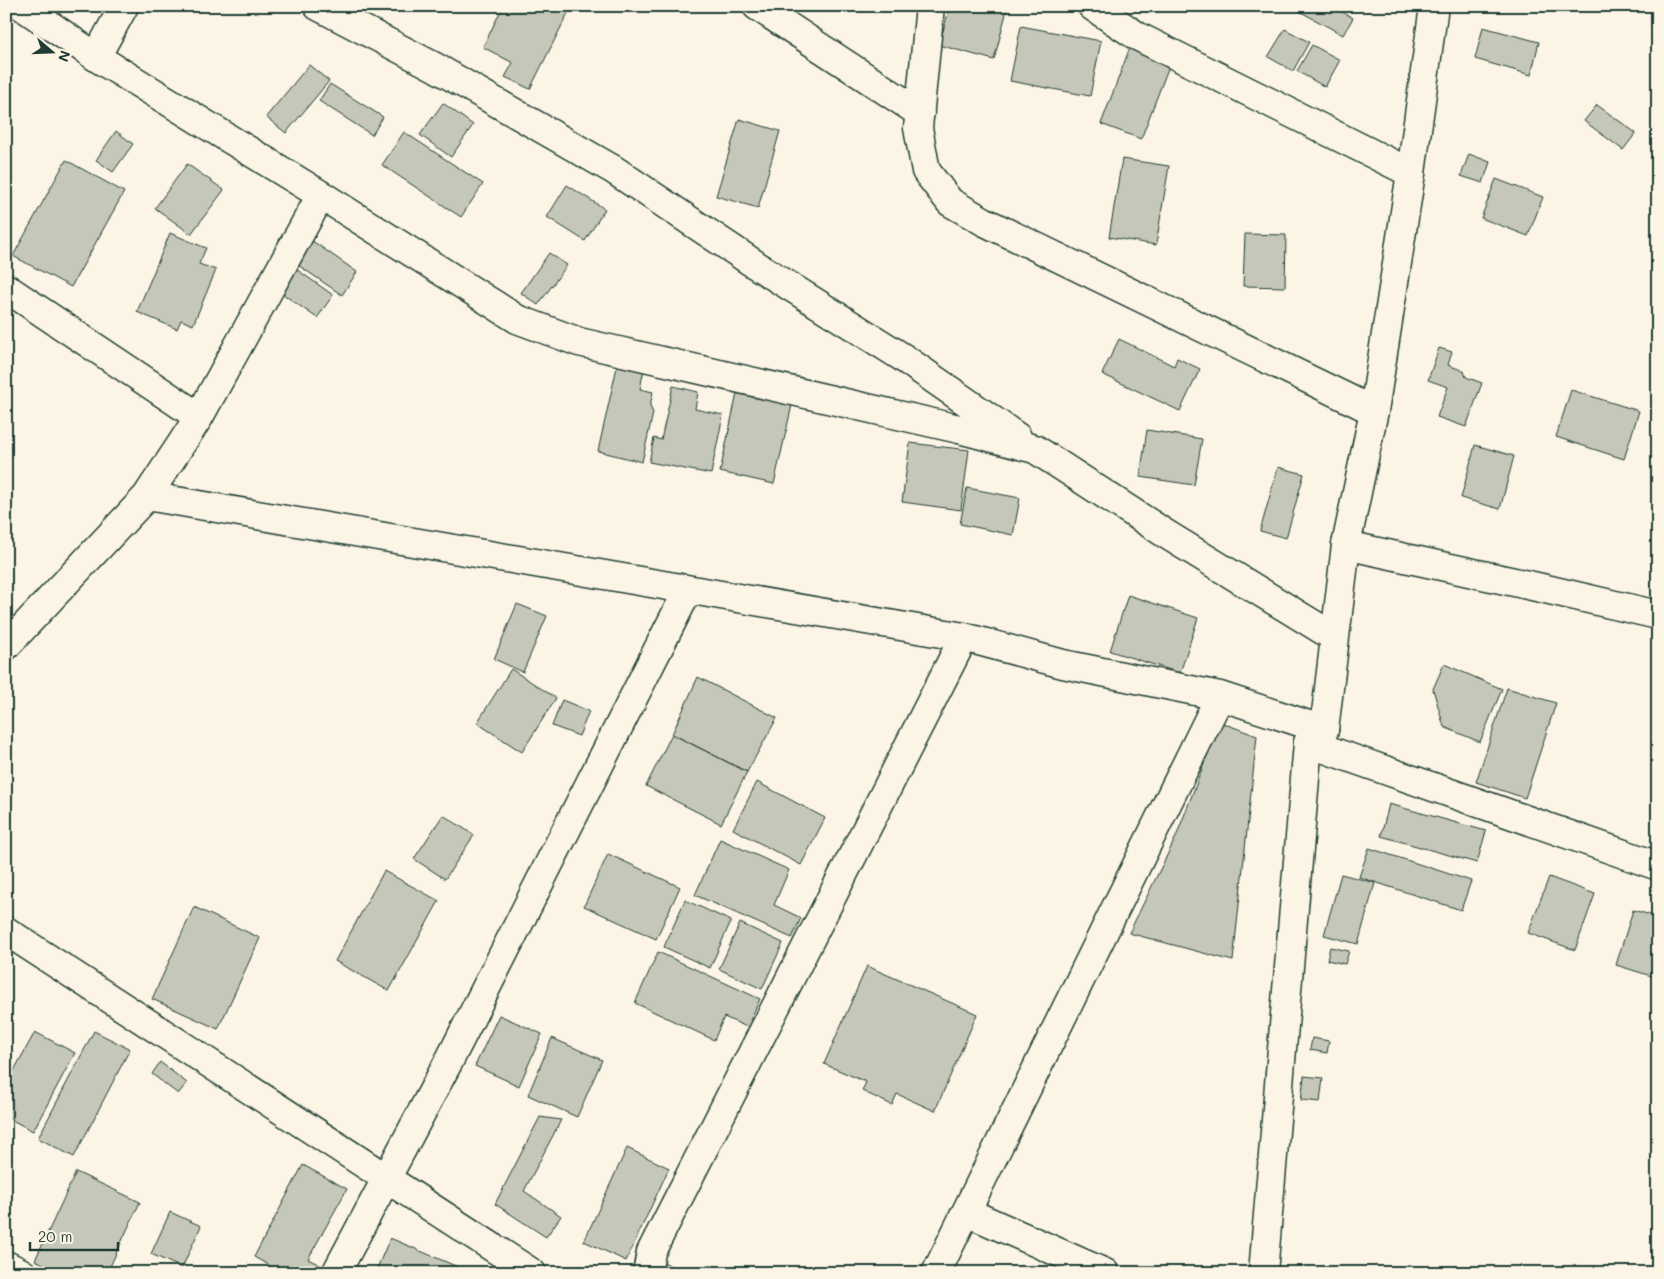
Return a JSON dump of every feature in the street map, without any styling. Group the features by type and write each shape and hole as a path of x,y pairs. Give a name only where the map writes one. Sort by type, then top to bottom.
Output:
{"street":[{"path":"22,6 96,57 517,319 579,342 960,429 1035,449"},
{"path":"96,57 124,6"},
{"path":"318,6 435,67 614,170 756,265 902,357 1035,449 1169,536 1334,637"},
{"path":"757,6 920,113"},
{"path":"930,6 918,128 926,170 950,202 994,226 1374,410"},
{"path":"1092,6 1137,36 1411,173"},
{"path":"1263,1273 1316,736 1334,637 1346,545 1374,410 1411,173 1434,6"},
{"path":"6,646 147,496 199,417 321,196"},
{"path":"6,288 199,417"},
{"path":"147,496 964,637 1063,664 1220,696 1316,736 1658,866"},
{"path":"1346,545 1658,615"},
{"path":"336,1273 450,1059 688,590"},
{"path":"648,1273 651,1252 964,637"},
{"path":"936,1273 1220,696"},
{"path":"6,931 532,1273"},
{"path":"967,1212 1105,1273"},
{"path":"6,1265 22,1273"}],"building":[{"path":"503,6 560,6 569,11 530,89 505,77 513,63 483,47"},
{"path":"950,6 1008,6 994,60 939,45"},
{"path":"1290,6 1332,6 1353,18 1343,35"},
{"path":"1021,26 1101,41 1090,96 1010,81"},
{"path":"1483,27 1539,42 1531,75 1475,59"},
{"path":"1285,29 1309,42 1293,71 1268,57"},
{"path":"1132,42 1172,58 1141,139 1101,124"},
{"path":"1312,45 1340,60 1325,87 1297,71"},
{"path":"309,65 329,81 286,133 266,117"},
{"path":"330,84 383,117 372,135 319,101"},
{"path":"443,103 473,125 451,157 420,135"},
{"path":"1597,105 1636,133 1623,150 1584,121"},
{"path":"739,119 780,131 758,208 716,196"},
{"path":"116,131 133,144 113,172 96,160"},
{"path":"404,132 483,184 461,217 382,165"},
{"path":"1469,154 1490,162 1483,183 1461,176"},
{"path":"1122,159 1169,166 1156,245 1109,237"},
{"path":"66,160 124,192 71,287 13,256"},
{"path":"187,164 224,190 191,234 155,208"},
{"path":"1496,179 1543,197 1528,236 1481,218"},
{"path":"567,185 605,209 585,241 547,217"},
{"path":"170,233 206,248 199,264 216,270 193,325 181,320 177,329 137,312"},
{"path":"1245,234 1286,235 1285,287 1243,286"},
{"path":"311,240 357,272 342,295 295,263"},
{"path":"549,253 567,265 538,305 521,293"},
{"path":"296,269 333,295 317,318 280,292"},
{"path":"1119,339 1174,366 1177,358 1200,369 1180,411 1102,374"},
{"path":"1439,348 1452,352 1448,365 1464,371 1466,377 1482,383 1466,427 1437,417 1448,387 1428,380"},
{"path":"619,358 645,364 640,389 653,392 650,406 653,413 642,462 598,451"},
{"path":"739,384 794,396 774,484 720,472"},
{"path":"673,386 698,392 695,409 723,415 711,474 649,462 654,438 661,440"},
{"path":"1571,390 1639,411 1624,459 1556,437"},
{"path":"1147,430 1202,439 1194,485 1140,477"},
{"path":"910,443 969,450 961,510 902,502"},
{"path":"1475,445 1514,456 1500,509 1461,498"},
{"path":"1278,467 1304,474 1286,538 1260,531"},
{"path":"967,488 1020,498 1013,535 960,524"},
{"path":"1128,595 1198,618 1180,673 1110,651"},
{"path":"517,604 547,616 523,672 494,659"},
{"path":"1444,664 1502,689 1480,742 1444,727 1433,689"},
{"path":"511,669 556,698 522,752 477,723"},
{"path":"698,677 777,718 747,772 672,734"},
{"path":"1507,688 1556,703 1525,798 1476,782"},
{"path":"562,700 589,711 579,736 552,726"},
{"path":"1220,722 1257,736 1233,961 1129,933 1176,837"},
{"path":"672,734 747,772 721,824 646,786"},
{"path":"757,782 825,818 801,865 733,829"},
{"path":"1389,804 1486,831 1477,863 1381,836"},
{"path":"443,815 474,835 445,879 414,859"},
{"path":"720,839 789,870 774,905 801,918 792,938 695,895"},
{"path":"1369,848 1471,881 1461,910 1359,877"},
{"path":"608,854 680,887 656,939 584,906"},
{"path":"384,871 439,901 389,991 335,961"},
{"path":"1341,874 1375,883 1358,944 1324,935"},
{"path":"1549,877 1595,894 1575,950 1528,933"},
{"path":"685,900 731,921 710,968 664,947"},
{"path":"194,907 260,938 218,1029 152,999"},
{"path":"1633,910 1658,917 1658,978 1616,965"},
{"path":"740,923 783,943 762,989 719,969"},
{"path":"1330,947 1349,951 1345,964 1327,960"},
{"path":"658,952 760,999 747,1027 724,1017 714,1040 635,1003"},
{"path":"867,966 977,1014 935,1111 897,1094 892,1105 862,1091 866,1082 824,1064"},
{"path":"499,1015 542,1034 519,1086 475,1066"},
{"path":"94,1031 130,1049 74,1157 38,1138"},
{"path":"35,1032 75,1053 33,1131 6,1117 6,1085"},
{"path":"552,1038 602,1060 577,1117 528,1095"},
{"path":"1312,1038 1329,1041 1327,1053 1310,1050"},
{"path":"160,1062 187,1083 178,1094 152,1074"},
{"path":"1304,1076 1323,1078 1320,1102 1301,1100"},
{"path":"540,1117 561,1120 524,1191 561,1216 546,1237 495,1204"},
{"path":"627,1148 669,1168 626,1261 584,1241"},
{"path":"303,1165 347,1189 308,1259 328,1269 326,1273 283,1273 254,1257"},
{"path":"76,1172 140,1202 107,1273 62,1273 35,1260"},
{"path":"170,1212 201,1226 182,1268 151,1254"},
{"path":"390,1238 472,1273 375,1273"},
{"path":"661,1260 682,1273 655,1273"}]}
